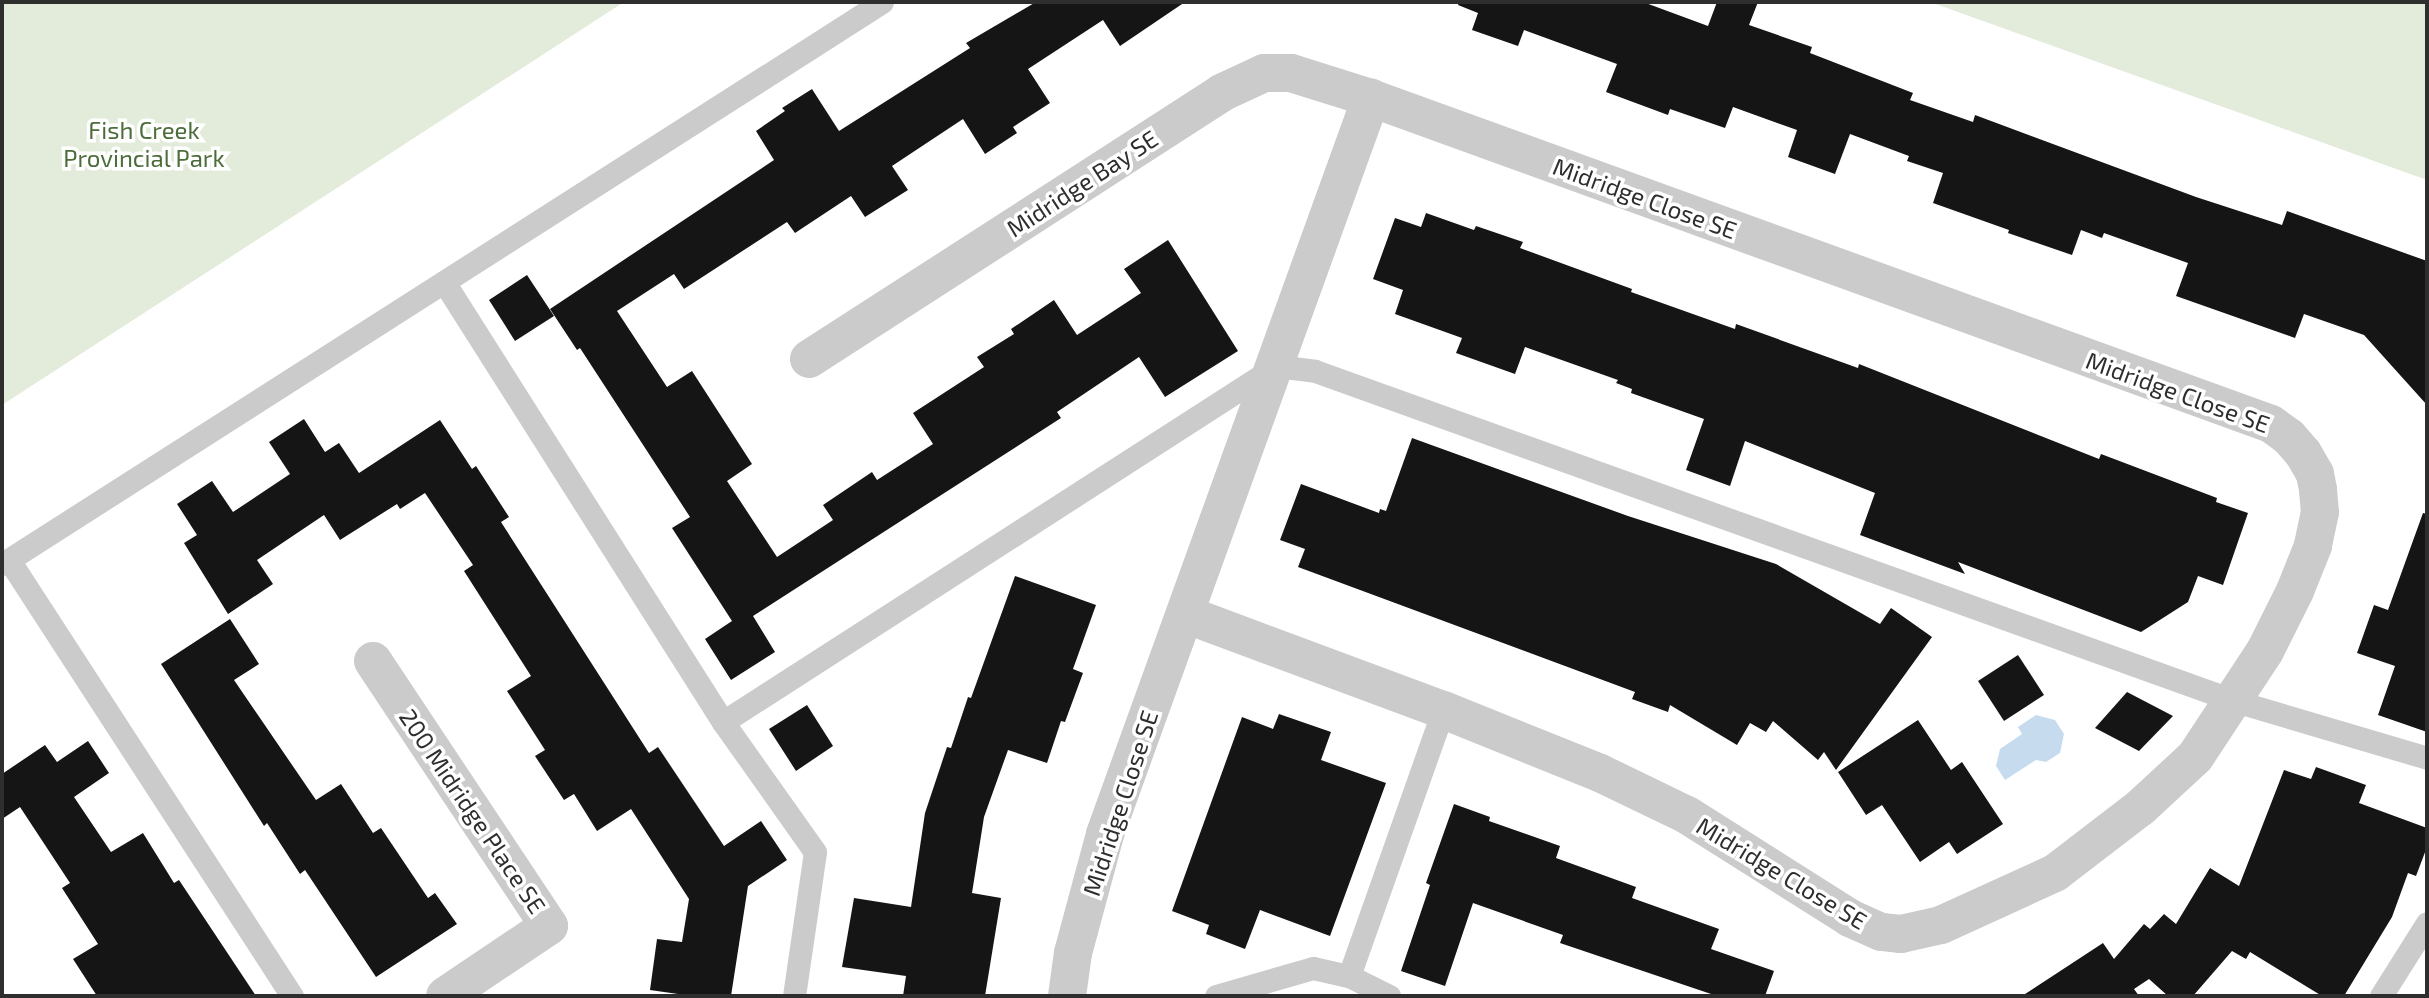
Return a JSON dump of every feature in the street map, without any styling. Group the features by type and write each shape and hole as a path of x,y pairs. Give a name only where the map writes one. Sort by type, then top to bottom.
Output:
{"street":[{"name":"Midridge Bay SE","path":"809,359 1245,79 1264,73 1291,73 1371,98"},
{"name":"Midridge Close SE","path":"1066,996 1073,953 1105,834 1371,98 2271,424 2289,437 2315,474 2320,512 2315,535 2295,591 2265,651 2235,701 2195,757 2141,807 2056,873 1941,925 1901,934 1881,932 1850,918 1687,815 1600,773 1443,710 1185,614"},
{"name":"200 Midridge Place SE","path":"373,662 550,926 445,996"}],"lane":[{"path":"292,996 5,562 881,2"},
{"path":"444,282 723,722 815,852 794,996"},
{"path":"723,722 1215,402 1276,366 1329,376 2235,701 2427,758"},
{"path":"1349,976 1443,710"},
{"path":"2381,996 2427,923"},
{"path":"1216,996 1313,968 1349,976 1389,996"}],"green space":[{"name":"Fish Creek Provincial Park","path":"2,2 624,2 2,405"},
{"path":"1930,2 2427,2 2427,180"}],"water":[{"path":"2036,715 2055,720 2064,734 2060,753 2046,762 2036,760 2005,780 1996,766 2000,749 2022,734 2018,727"}],"building":[{"path":"1036,2 1185,2 1120,46 1103,20 1028,69 1050,103 1013,127 1017,133 985,154 963,119 892,166 908,190 865,217 851,196 795,233 787,222 684,289 674,274 617,311 667,387 692,371 752,464 727,481 777,557 833,520 823,505 872,472 877,480 933,444 913,413 984,367 977,357 1014,334 1011,329 1054,300 1077,335 1141,293 1124,269 1168,240 1238,351 1165,397 1139,357 1057,412 1061,418 753,616 775,652 731,680 705,639 732,621 672,528 690,517 580,348 577,350 550,309 774,160 756,131 785,111 782,108 812,89 839,131 970,48 966,43"},
{"path":"1459,2 1643,2 1708,26 1717,2 1758,2 1749,25 1812,47 1810,53 1913,93 1910,100 1973,122 1975,115 2196,197 2282,225 2287,211 2427,261 2427,405 2364,335 2304,314 2295,338 2176,296 2188,263 2104,233 2102,238 2081,230 2072,255 2008,233 2009,230 1933,203 1943,173 1907,161 1909,156 1850,134 1835,174 1788,157 1797,130 1733,107 1725,128 1670,109 1668,115 1606,92 1617,64 1524,30 1518,46 1472,30 1478,13 1458,5"},
{"path":"1426,213 1474,230 1476,226 1523,242 1520,248 1632,289 1631,292 1735,329 1736,324 1858,368 1859,364 2099,459 2101,454 2217,498 2216,502 2248,513 2223,585 2198,576 2188,602 2141,632 1958,562 1965,574 1860,535 1875,493 1745,441 1730,486 1686,470 1704,419 1631,393 1632,389 1616,383 1618,380 1525,347 1515,374 1456,353 1462,338 1395,314 1403,290 1373,279 1395,218 1421,227"},
{"path":"527,275 554,316 515,341 489,300"},
{"path":"304,419 325,452 339,443 359,473 440,420 472,469 476,466 509,517 501,522 649,753 658,747 724,846 761,821 787,860 748,886 731,996 692,996 650,990 657,939 682,942 689,899 631,809 597,831 574,794 564,800 535,756 545,750 507,691 531,676 464,571 473,565 425,493 400,509 397,504 340,540 324,515 257,560 273,584 228,614 184,543 197,535 177,504 212,481 233,512 290,474 269,442"},
{"path":"1412,438 1628,516 1776,564 1880,624 1891,608 1932,637 1836,770 1824,752 1818,760 1773,721 1766,732 1750,723 1737,745 1670,705 1668,712 1632,699 1635,692 1298,567 1305,549 1280,540 1301,484 1379,513 1380,509 1386,511"},
{"path":"2423,513 2427,514 2427,732 2378,715 2395,666 2357,653 2374,605 2388,610"},
{"path":"1015,576 1096,605 1073,669 1083,673 1065,722 1061,721 1047,763 1008,750 984,817 972,893 1001,898 985,996 903,996 906,976 842,967 854,898 911,907 925,813 947,747 951,748 968,697 971,698"},
{"path":"230,619 259,664 234,680 316,800 341,784 373,833 381,828 428,898 435,893 457,924 376,977 305,870 300,874 267,823 264,826 161,664"},
{"path":"2018,655 2044,695 2004,721 1978,681"},
{"path":"2127,692 2173,716 2139,751 2095,728"},
{"path":"807,705 833,746 796,771 769,729"},
{"path":"1279,714 1331,732 1321,760 1386,783 1330,936 1260,910 1245,949 1206,934 1209,925 1172,911 1242,717 1273,729"},
{"path":"1918,720 1951,770 1962,762 2003,824 1957,854 1949,842 1920,862 1882,805 1866,815 1838,772"},
{"path":"88,741 109,773 74,797 111,852 143,833 174,883 179,880 256,996 97,996 73,959 98,944 62,888 70,883 20,807 2,819 2,774 45,745 57,762"},
{"path":"2316,767 2366,785 2359,803 2427,828 2427,847 2416,876 2408,873 2392,917 2344,996 2322,996 2250,952 2246,959 2232,951 2193,996 2168,996 2149,979 2134,989 2139,996 2022,996 2103,943 2114,959 2144,924 2150,929 2164,914 2176,924 2210,868 2239,886 2284,770 2311,779"},
{"path":"1454,804 1490,817 1489,821 1560,846 1556,858 1636,887 1632,898 1719,929 1711,949 1774,971 1765,996 1717,996 1560,943 1563,935 1473,903 1445,986 1401,971 1430,885 1426,883"}]}
